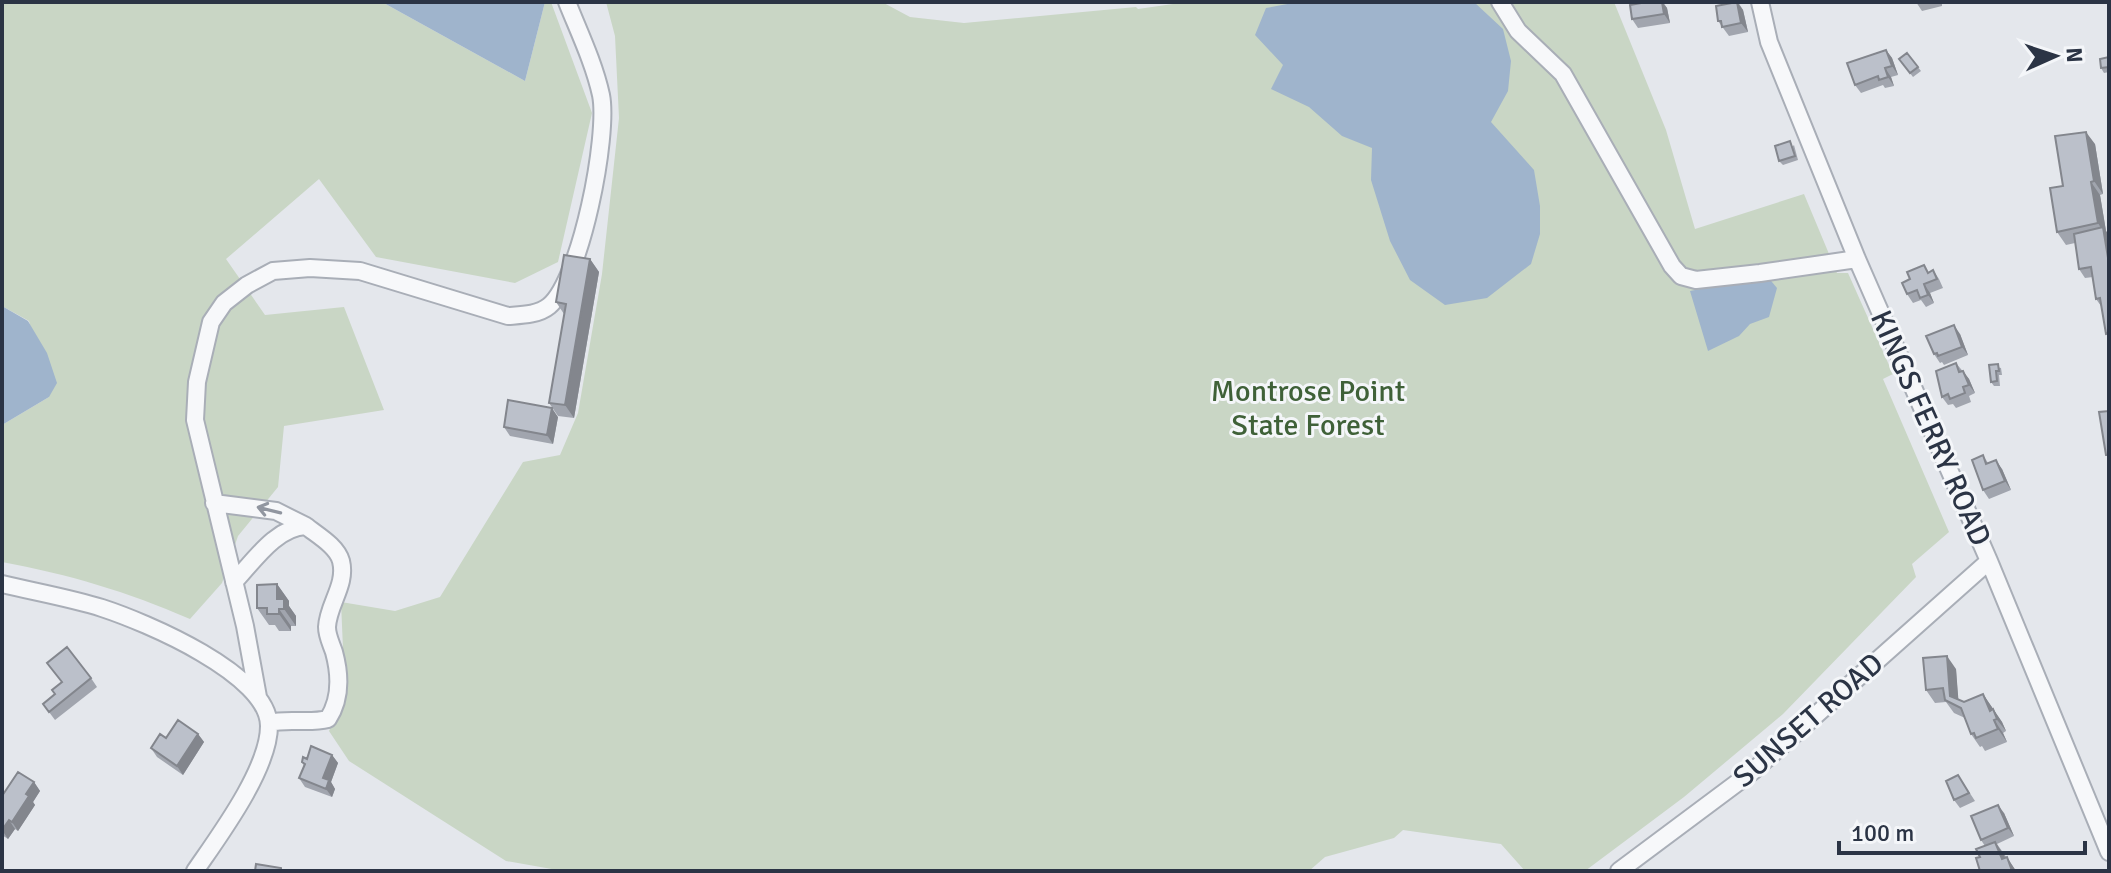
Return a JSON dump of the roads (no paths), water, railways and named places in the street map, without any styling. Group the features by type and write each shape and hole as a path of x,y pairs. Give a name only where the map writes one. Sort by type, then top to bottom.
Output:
{"street":[{"path":"195,871 246,795 267,740 269,723 258,697 195,420 197,382 211,322 224,303 247,285 273,271 310,268 360,271 508,316 530,314 549,306 566,283 582,235 603,141 601,96 567,2"},
{"path":"1500,2 1518,31 1563,74 1672,266 1681,276 1696,280 1857,259"},
{"name":"KINGS FERRY ROAD","path":"1760,2 1769,42 1857,259 1989,561 2107,843"},
{"path":"214,503 276,511 306,526 341,557 343,575 328,617 327,633 335,654 335,707 328,719 314,722 286,719 269,723"},
{"path":"234,582 282,534 295,526 306,526"},
{"name":"SUNSET ROAD","path":"1619,871 1753,771 1989,561"},
{"path":"2,584 103,609 193,647 239,678 258,697"}],"water":[{"path":"382,2 545,2 525,81"},
{"path":"1298,2 1474,2 1503,29 1511,61 1508,91 1491,122 1534,170 1540,206 1540,234 1531,264 1487,298 1445,305 1410,280 1390,241 1371,180 1372,148 1342,136 1309,107 1271,89 1283,65 1255,35 1266,8"},
{"path":"1767,276 1777,288 1769,317 1750,324 1739,336 1708,351 1690,291"},
{"path":"2,306 28,321 47,353 57,383 49,397 2,425"}],"park label":[{"name":"Montrose Point State Forest","path":"1308,408"}]}
